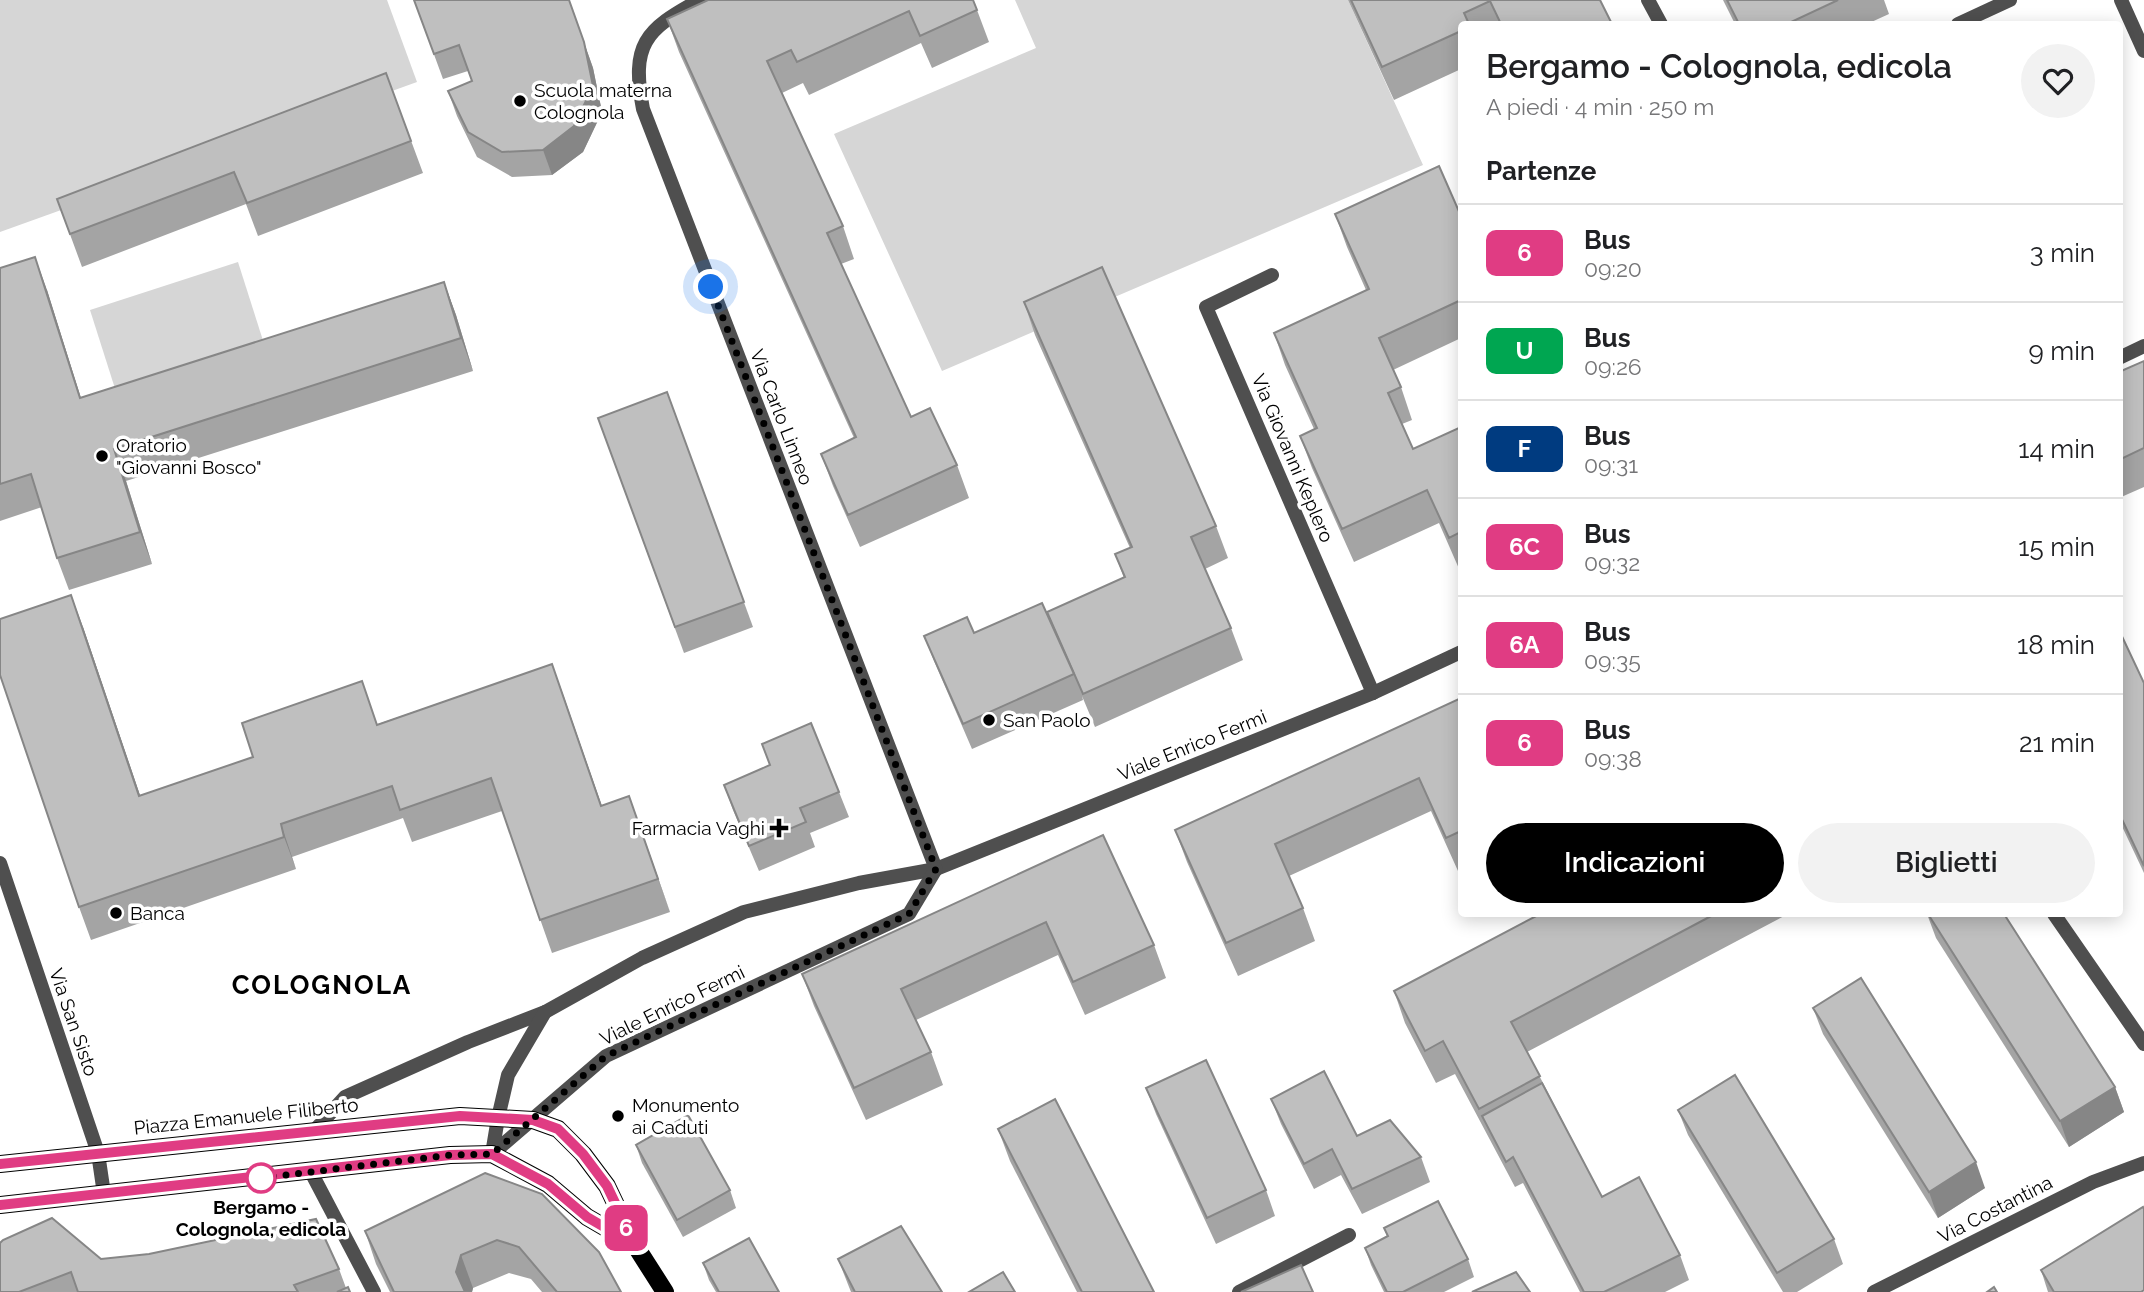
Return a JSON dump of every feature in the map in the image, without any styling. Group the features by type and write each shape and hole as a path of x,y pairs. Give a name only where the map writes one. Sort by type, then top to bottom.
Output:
{"main road":[{"name":"Piazza Emanuele Filiberto","path":"0,1164 460,1116 533,1120"},
{"path":"533,1120 558,1129 583,1154 607,1186 635,1245 665,1292"},
{"path":"0,1205 450,1155 492,1154 548,1184 587,1217 635,1245"}],"street":[{"name":"Via Carlo Linneo","path":"700,0 669,16 652,32 642,47 638,64 638,84 643,109 936,869"},
{"path":"1648,0 1659,21"},
{"path":"1964,21 2010,0"},
{"path":"2121,0 2144,51"},
{"name":"Via Giovanni Keplero","path":"1272,275 1206,307 1373,693"},
{"path":"2123,356 2144,346"},
{"name":"Viale Enrico Fermi","path":"315,1130 345,1097 468,1042 545,1012 642,958 744,912 859,883 936,869 1373,693 1458,653"},
{"name":"Via San Sisto","path":"0,863 98,1153 104,1194"},
{"name":"Viale Enrico Fermi","path":"533,1120 606,1056 909,914 936,869"},
{"path":"2056,917 2144,1044"},
{"path":"492,1154 508,1075 545,1012"},
{"path":"492,1154 533,1120"},
{"name":"Via Costantina","path":"1874,1292 2093,1182 2141,1169"},
{"path":"311,1172 374,1292"},
{"path":"1239,1292 1349,1235"}],"shaded area":[{"path":"0,0 387,0 417,82 0,232"},
{"path":"1015,0 1348,0 1423,165 942,371 834,134 1036,48"},
{"path":"238,262 266,350 118,398 90,310"}],"building":[{"path":"414,0 569,0 584,42 593,86 574,126 543,150 502,152 468,132 448,91 472,81 459,45 434,54"},
{"path":"708,0 973,0 977,10 920,36 909,11 797,62 791,50 767,61 843,226 827,233 911,417 930,408 957,465 848,515 821,454 856,437 667,19"},
{"path":"1351,0 1600,0 1610,21 1500,21 1490,1 1464,13 1468,21 1458,21 1458,32 1382,67"},
{"path":"1727,0 1838,0 1793,21 1738,21"},
{"path":"386,73 411,141 247,203 234,172 70,234 57,199"},
{"path":"1439,166 1458,209 1458,301 1379,338 1401,387 1388,393 1413,449 1458,428 1458,534 1449,538 1427,490 1342,529 1300,436 1317,428 1274,333 1369,289 1335,214"},
{"name":"Oratorio \"Giovanni Bosco\"","path":"35,257 80,398 444,282 461,338 114,449 140,532 57,558 31,474 0,484 0,268"},
{"path":"1102,267 1216,526 1191,537 1231,628 1083,694 1047,612 1125,577 1115,554 1132,547 1024,302"},
{"path":"2144,361 2144,448 2123,458 2123,370"},
{"path":"667,392 744,602 675,627 598,418"},
{"path":"71,595 139,796 253,757 242,723 362,681 377,725 552,664 601,806 629,796 658,879 540,920 491,778 400,810 392,786 281,824 284,837 79,907 0,675 0,619"},
{"path":"1042,603 1074,674 963,724 924,636 967,617 974,633"},
{"path":"2123,638 2144,683 2144,866 2123,821"},
{"path":"1458,699 1458,832 1446,838 1419,778 1275,844 1303,908 1226,943 1175,830"},
{"path":"811,723 839,792 800,808 806,822 749,846 724,785 770,765 762,744"},
{"path":"1103,835 1154,945 1073,982 1046,922 901,989 931,1052 854,1088 802,974"},
{"path":"1534,917 1709,917 1511,1022 1540,1076 1479,1109 1443,1041 1425,1051 1394,991"},
{"path":"1930,917 2006,917 2115,1087 2060,1121"},
{"path":"1861,978 1976,1162 1929,1192 1813,1008"},
{"path":"1206,1060 1266,1190 1207,1218 1146,1088"},
{"path":"1324,1071 1357,1136 1390,1120 1421,1157 1352,1189 1332,1149 1304,1164 1271,1099"},
{"path":"1735,1075 1834,1239 1777,1273 1678,1110"},
{"path":"1542,1083 1602,1197 1639,1177 1680,1255 1604,1292 1584,1292 1513,1157 1506,1162 1482,1116"},
{"path":"1055,1099 1154,1292 1082,1292 998,1129"},
{"path":"688,1115 730,1190 677,1220 636,1145"},
{"path":"485,1173 542,1194 599,1252 621,1292 557,1292 519,1247 497,1240 461,1255 456,1272 465,1292 394,1292 365,1231"},
{"path":"1438,1201 1468,1259 1403,1292 1387,1292 1365,1248 1388,1236 1384,1228"},
{"path":"2143,1207 2144,1290 2054,1292 2041,1270"},
{"path":"52,1218 101,1259 149,1254 316,1219 339,1269 294,1285 298,1292 78,1292 71,1272 19,1292 0,1292 0,1243"},
{"path":"901,1226 942,1292 855,1292 838,1259"},
{"path":"749,1238 779,1292 719,1292 703,1263"},
{"path":"1301,1265 1313,1292 1241,1292"},
{"path":"1003,1272 1015,1292 969,1292"},
{"path":"1516,1272 1530,1292 1472,1292"},
{"path":"348,1287 350,1292 337,1292"}],"bus line":[{"name":"6","path":"0,1164 460,1116 533,1120 558,1129 583,1154 607,1186 635,1245 587,1217 548,1184 492,1154 450,1155 0,1205"}],"place":[{"name":"Scuola materna Colognola","path":"520,101"},
{"name":"Oratorio \"Giovanni Bosco\"","path":"102,456"},
{"name":"San Paolo","path":"989,720"},
{"name":"Farmacia Vaghi","path":"779,828"},
{"name":"Banca","path":"116,913"},
{"name":"Monumento ai Caduti","path":"618,1116"},
{"name":"Bergamo - Colognola, edicola","path":"261,1178"}],"district":[{"name":"COLOGNOLA","path":"322,985"}],"route":[{"path":"261,1178 450,1155 492,1154 606,1056 909,914 936,869 711,287"}]}
